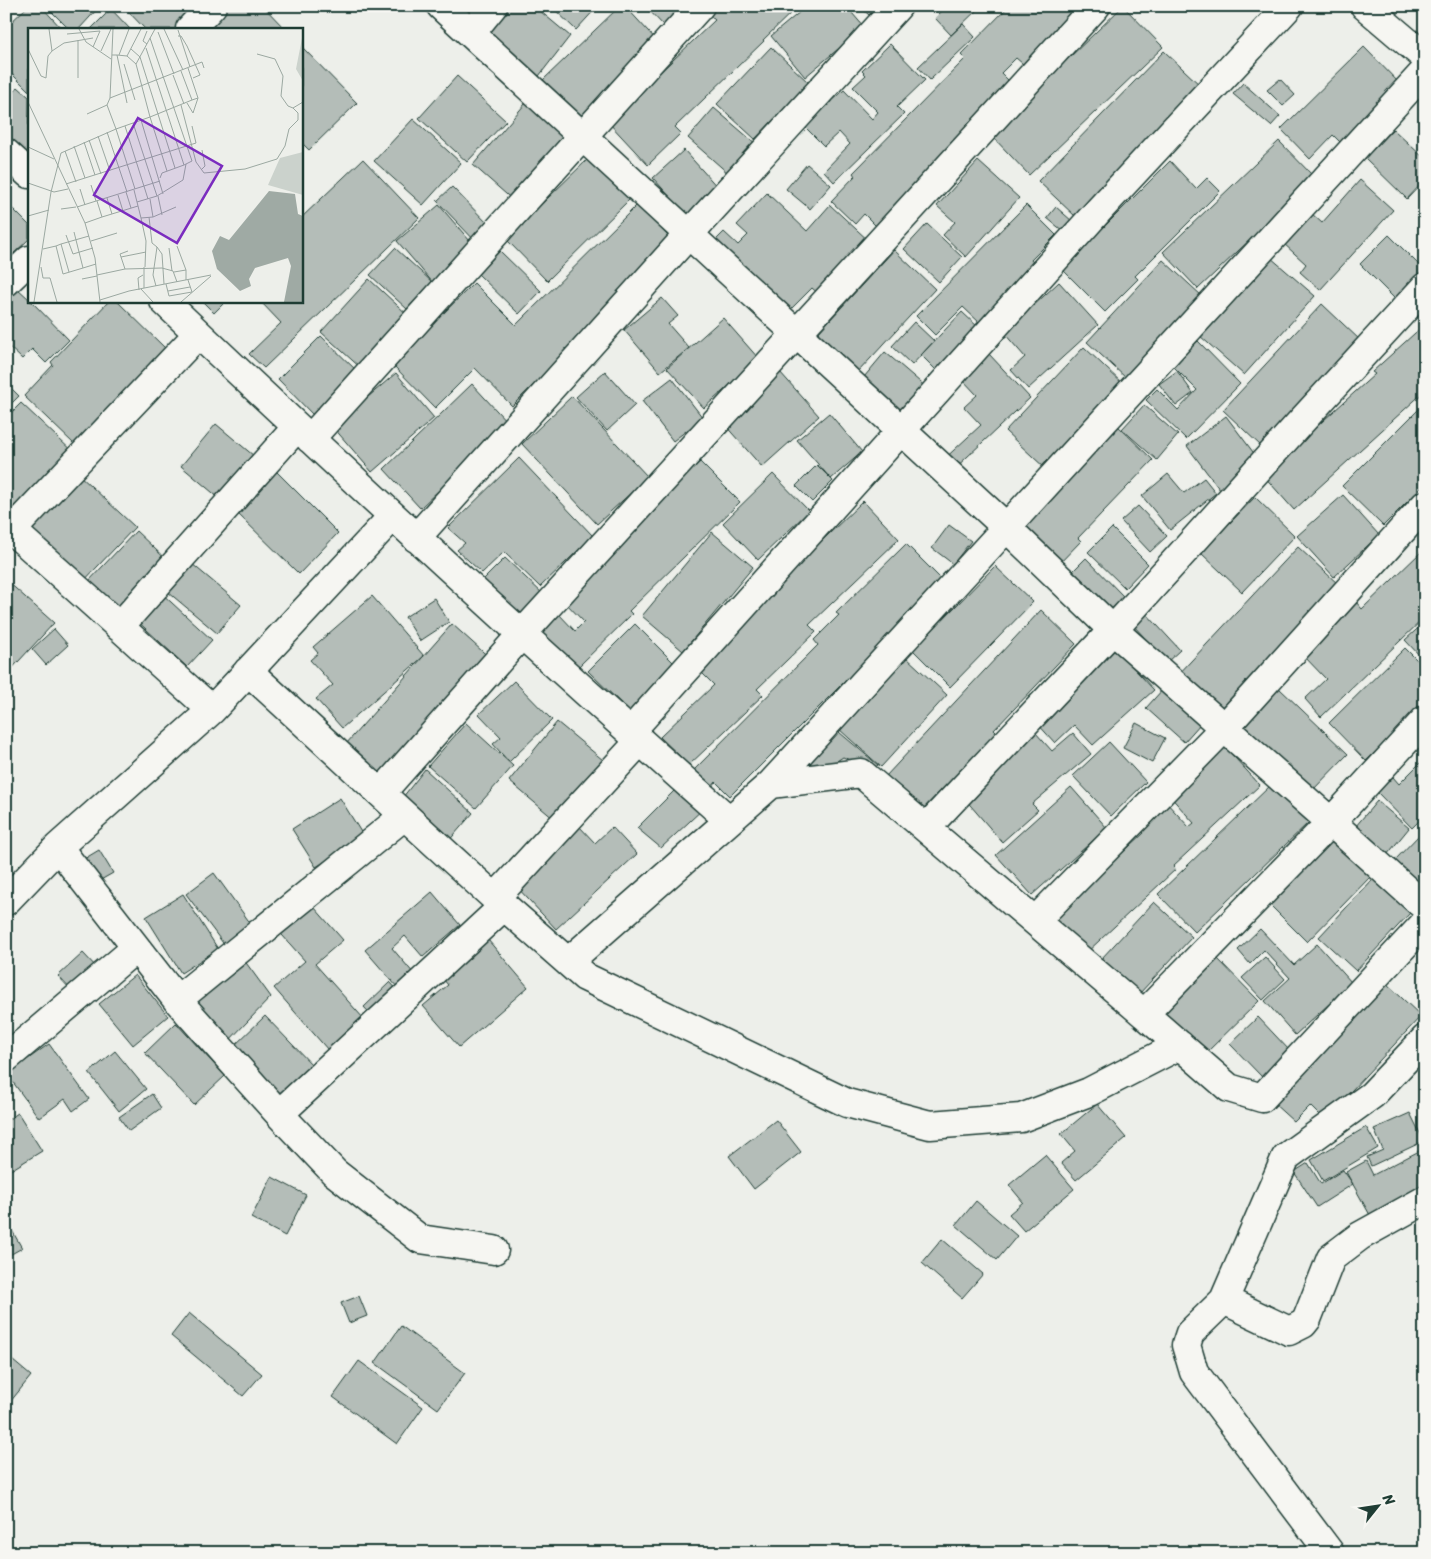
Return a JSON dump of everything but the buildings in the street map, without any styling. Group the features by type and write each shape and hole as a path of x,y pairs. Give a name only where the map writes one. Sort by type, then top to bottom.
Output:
{"street":[{"path":"191,28 212,6"},
{"path":"442,6 1006,527 1113,630 1425,907"},
{"path":"471,33 494,6"},
{"path":"119,627 583,136 700,6"},
{"path":"416,538 689,234 898,6"},
{"path":"381,793 522,634 1096,6"},
{"path":"280,1114 500,902 635,737 902,431 1100,209 1289,6"},
{"path":"1365,6 1425,57"},
{"path":"568,962 771,784 1425,71"},
{"path":"6,153 28,173"},
{"path":"6,282 28,261"},
{"path":"926,828 1113,630 1425,287"},
{"path":"165,302 416,538 729,820"},
{"path":"198,334 9,528 212,710"},
{"path":"1035,921 1224,728 1425,505"},
{"path":"6,901 58,847 212,710 393,516"},
{"path":"248,671 404,816 585,977 847,1103 930,1125 1020,1118 1089,1092 1180,1045"},
{"path":"1144,1014 1331,822 1425,720"},
{"path":"771,784 861,773 1229,1088 1262,1098 1425,923"},
{"path":"177,1000 404,816"},
{"path":"58,847 177,1000 334,1172 420,1239 494,1250"},
{"path":"6,1058 136,948"},
{"path":"1330,1553 1194,1372 1186,1345 1190,1333 1224,1300 1286,1157 1372,1094 1425,1039"},
{"path":"1224,1300 1289,1331 1303,1324 1307,1319 1331,1258 1360,1236 1425,1200"}]}
